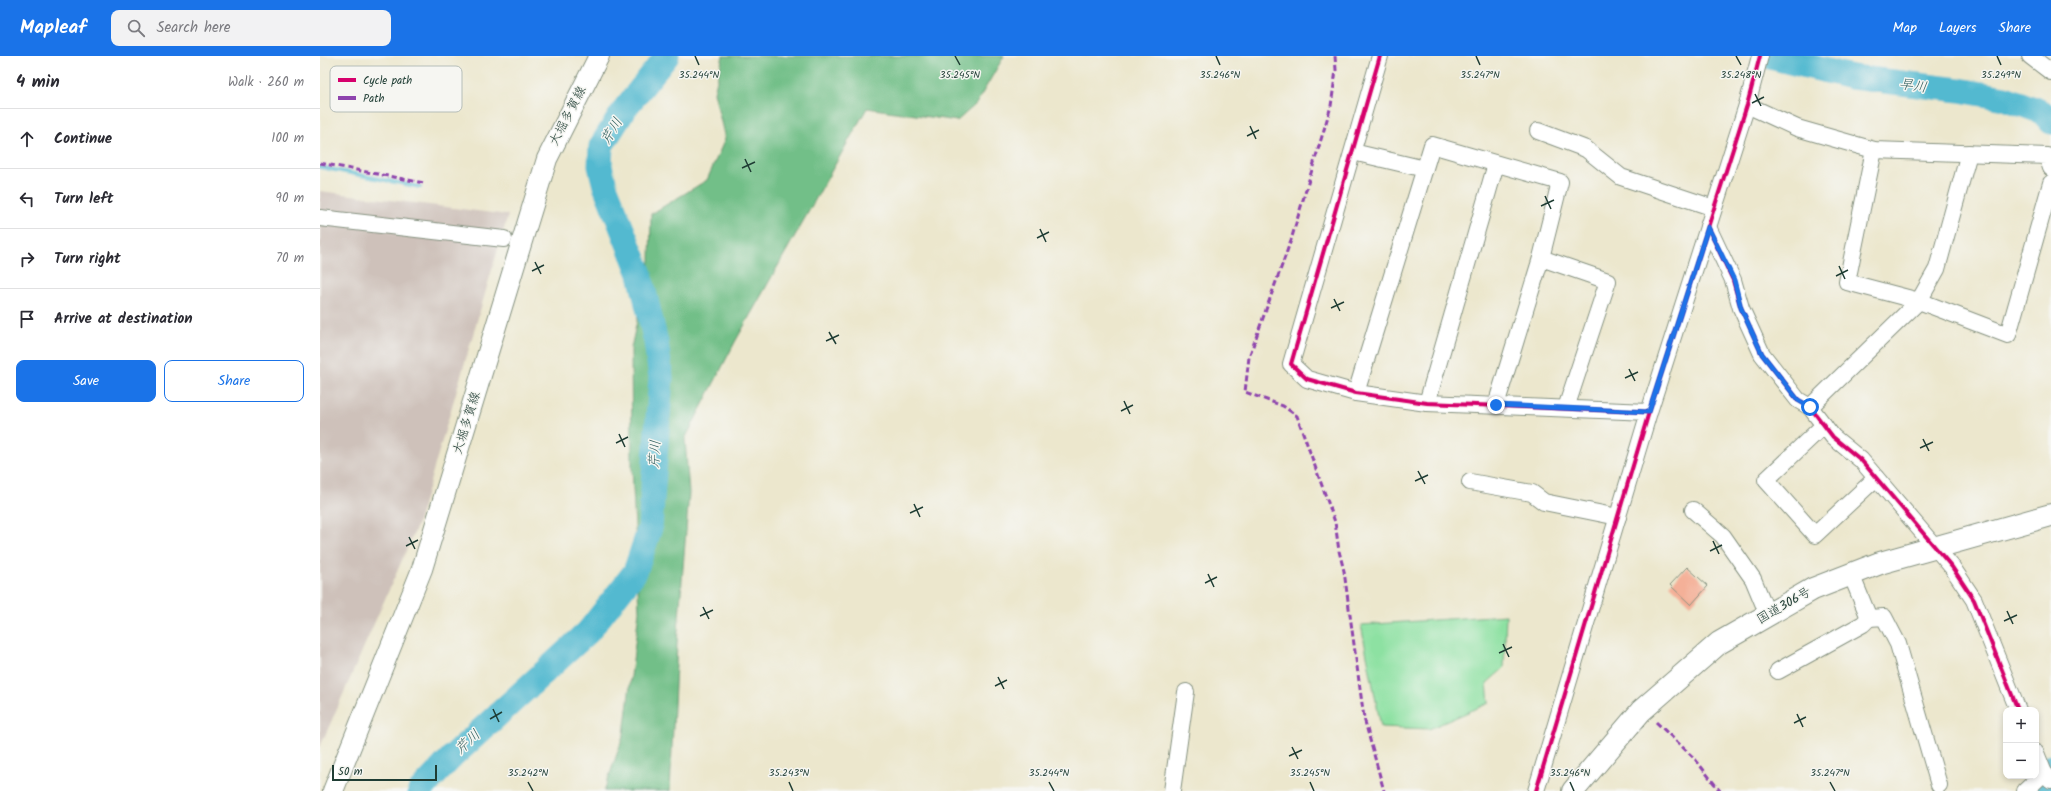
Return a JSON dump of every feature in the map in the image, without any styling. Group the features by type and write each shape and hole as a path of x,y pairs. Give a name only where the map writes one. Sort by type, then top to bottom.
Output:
{"highway":[{"name":"国道306号","path":"1573,791 1641,711 1719,643 1813,589 1851,574 1880,563 2051,515"}],"main road":[{"name":"大堀多賀線","path":"333,791 422,569 547,159 599,56"}],"street":[{"path":"1380,56 1291,364 1306,379 1356,393 1427,403 1649,412"},
{"path":"1536,791 1649,412 1747,105 1760,56"},
{"path":"1747,105 1797,128 1874,150 2047,156 2051,168"},
{"path":"1538,131 1586,149 1621,176 1714,208"},
{"path":"1356,393 1432,145 1560,182 1541,258 1496,405"},
{"path":"1874,150 1847,282 1919,301 2008,335 2051,183"},
{"path":"1353,152 1425,170"},
{"path":"1810,407 1919,301 1937,269 1969,154"},
{"path":"1427,403 1496,164"},
{"path":"320,218 504,239"},
{"path":"1708,227 1734,280 1741,308 1762,354 1798,400 1810,407 1833,437 1861,460 1952,567 1974,600 2017,707"},
{"path":"1541,258 1608,281 1566,408"},
{"path":"1824,425 1766,480 1815,534 1876,478"},
{"path":"1470,482 1532,493 1544,502 1550,504 1618,517"},
{"path":"1693,510 1723,536 1753,579 1768,615"},
{"path":"1851,574 1869,618"},
{"path":"1778,671 1863,624 1869,618 1884,616 1898,644 1939,785"},
{"path":"1172,791 1186,692"},
{"path":"2025,791 2048,777 2039,759"}],"shaded area":[{"path":"320,191 508,215 417,526 320,747"}],"green space":[{"path":"723,56 1004,56 976,104 957,121 867,108 735,342 685,439 689,493 677,643 670,791 604,791 624,734 639,611 632,467 631,348 650,261 651,214 707,180 725,139 714,92"},
{"path":"1506,615 1504,668 1487,683 1489,703 1429,729 1381,727 1361,625"}],"building":[{"path":"1687,567 1708,586 1691,605 1670,585"}],"waterway":[{"name":"芹川","path":"420,791 453,756 588,632 635,572 650,528 661,377 656,342 640,274 605,186 600,166 601,146 626,107 667,56"},
{"name":"早川","path":"1770,57 1852,77 1959,90 2005,98 2042,112 2051,122"},
{"path":"320,167 420,187"},
{"name":"早川","path":"2046,791 2051,767"}],"marked path":[{"path":"1335,56 1336,70 1331,106 1291,240 1249,357 1245,392 1283,406 1297,416 1335,522 1339,551 1344,571 1364,718 1384,791"},
{"path":"320,163 424,183"},
{"path":"1656,722 1695,759 1720,791"}],"cycle path":[{"path":"1380,56 1291,364 1307,379 1356,393 1427,403 1649,412"},
{"path":"1536,791 1649,412 1747,105 1760,56"},
{"path":"1708,227 1733,280 1741,308 1762,354 1798,400 1810,407 1833,437 1861,460 1952,567 1974,600 2017,707"}],"route":[{"path":"1496,405 1649,412 1708,227 1734,280 1741,308 1762,354 1798,400 1810,407"}]}
